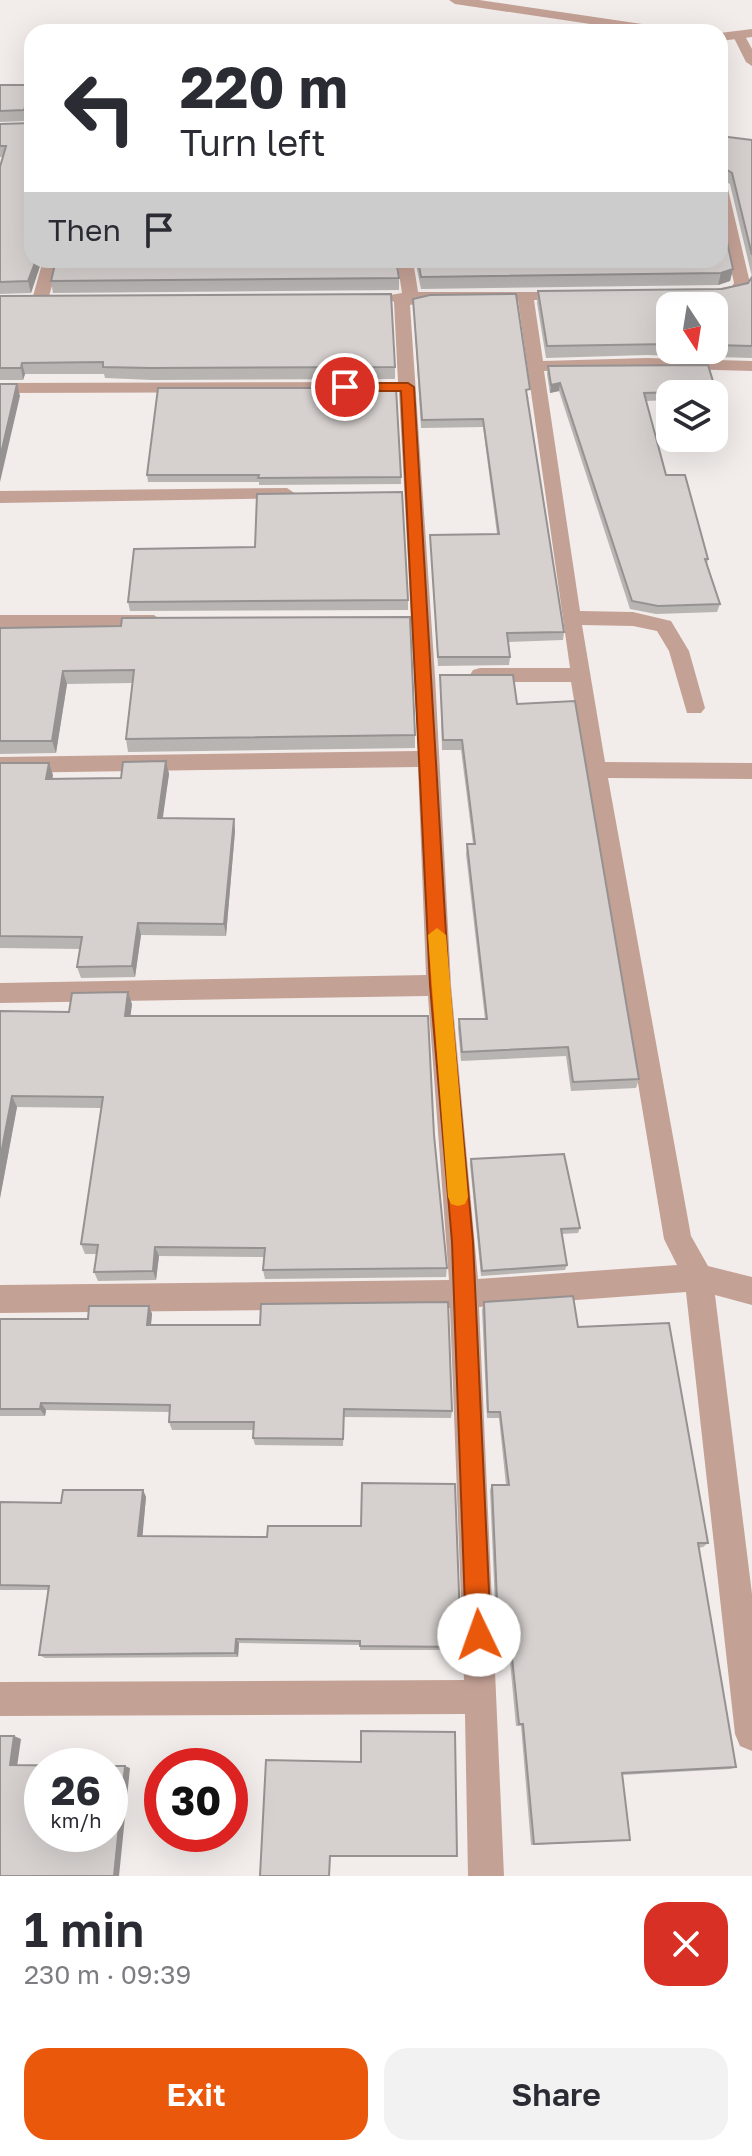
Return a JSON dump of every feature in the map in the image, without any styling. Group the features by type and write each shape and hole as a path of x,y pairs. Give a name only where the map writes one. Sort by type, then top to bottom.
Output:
{"street":[{"path":"455,0 616,24"},
{"path":"746,35 752,62"},
{"path":"713,292 737,290 747,284 728,249"},
{"path":"41,300 49,268"},
{"path":"406,268 411,298"},
{"path":"380,298 600,295"},
{"path":"525,296 571,618 582,675 581,689 678,1239 699,1277 752,1734"},
{"path":"411,298 402,303 408,387 405,493 413,620 441,676 428,759 439,985 462,1242 486,1876"},
{"path":"534,366 752,366"},
{"path":"0,388 408,387"},
{"path":"0,497 302,494"},
{"path":"571,618 648,621 665,626 674,638 694,708"},
{"path":"0,622 171,621"},
{"path":"441,676 582,675"},
{"path":"0,765 428,759"},
{"path":"596,770 752,771"},
{"path":"0,993 439,985"},
{"path":"0,1299 464,1294 699,1277 752,1291"},
{"path":"0,1699 481,1697"}],"building":[{"path":"0,85 24,85 24,110 0,111"},
{"path":"24,123 24,268 33,268 28,281 0,282 0,167 6,146 0,146 0,124"},
{"path":"728,137 752,140 752,255 732,173 728,171"},
{"path":"728,246 733,269 721,273 421,277 419,268 728,268"},
{"path":"54,268 397,268 399,278 51,281"},
{"path":"752,277 752,346 728,345 728,292 656,292 656,344 547,346 538,291 722,289 748,283"},
{"path":"391,294 395,367 150,368 103,367 103,362 22,363 21,368 0,368 0,296"},
{"path":"516,294 530,389 526,390 564,632 507,633 510,657 438,657 430,535 499,534 483,419 422,420 413,299 430,295"},
{"path":"708,365 713,380 656,380 656,393 644,393 656,438 656,452 660,452 666,475 685,475 708,559 705,559 720,604 658,606 632,601 560,383 551,385 548,366"},
{"path":"0,384 17,384 0,458"},
{"path":"158,388 396,388 401,477 147,475"},
{"path":"402,492 408,600 128,602 134,549 255,547 257,494"},
{"path":"410,617 415,735 126,739 134,670 63,671 52,741 0,741 0,628 121,626 122,618"},
{"path":"440,675 513,675 517,704 575,701 639,1079 573,1082 568,1047 462,1052 459,1019 487,1019 467,844 475,844 462,740 443,740"},
{"path":"166,761 158,818 234,819 224,924 138,923 132,966 77,967 82,937 0,936 0,763 49,763 46,779 121,778 123,762"},
{"path":"128,992 125,1016 428,1016 434,1135 447,1268 263,1270 265,1248 155,1247 153,1271 94,1272 98,1245 81,1244 103,1097 12,1096 0,1159 0,1011 69,1012 72,993"},
{"path":"564,1154 580,1228 561,1229 567,1265 482,1271 471,1159"},
{"path":"573,1296 578,1327 669,1323 708,1543 698,1543 736,1767 622,1773 630,1840 534,1844 523,1724 519,1724 511,1648 499,1647 492,1485 509,1485 500,1412 488,1412 484,1302"},
{"path":"448,1302 452,1411 344,1409 343,1439 253,1438 254,1422 169,1422 170,1405 41,1403 40,1409 0,1409 0,1319 88,1319 89,1306 149,1306 147,1325 260,1325 261,1304"},
{"path":"362,1483 455,1484 461,1647 360,1646 360,1641 236,1639 235,1653 39,1655 49,1586 0,1585 0,1502 61,1503 63,1490 143,1490 138,1536 267,1537 268,1526 361,1526"},
{"path":"361,1731 455,1732 457,1856 330,1856 329,1876 260,1876 266,1760 361,1762"},
{"path":"0,1736 14,1736 10,1765 24,1765 24,1852 116,1852 114,1876 0,1876"}],"slow traffic":[{"path":"437,935 458,1197"}],"route":[{"path":"345,387 408,387 439,985 462,1242 479,1635"}]}
